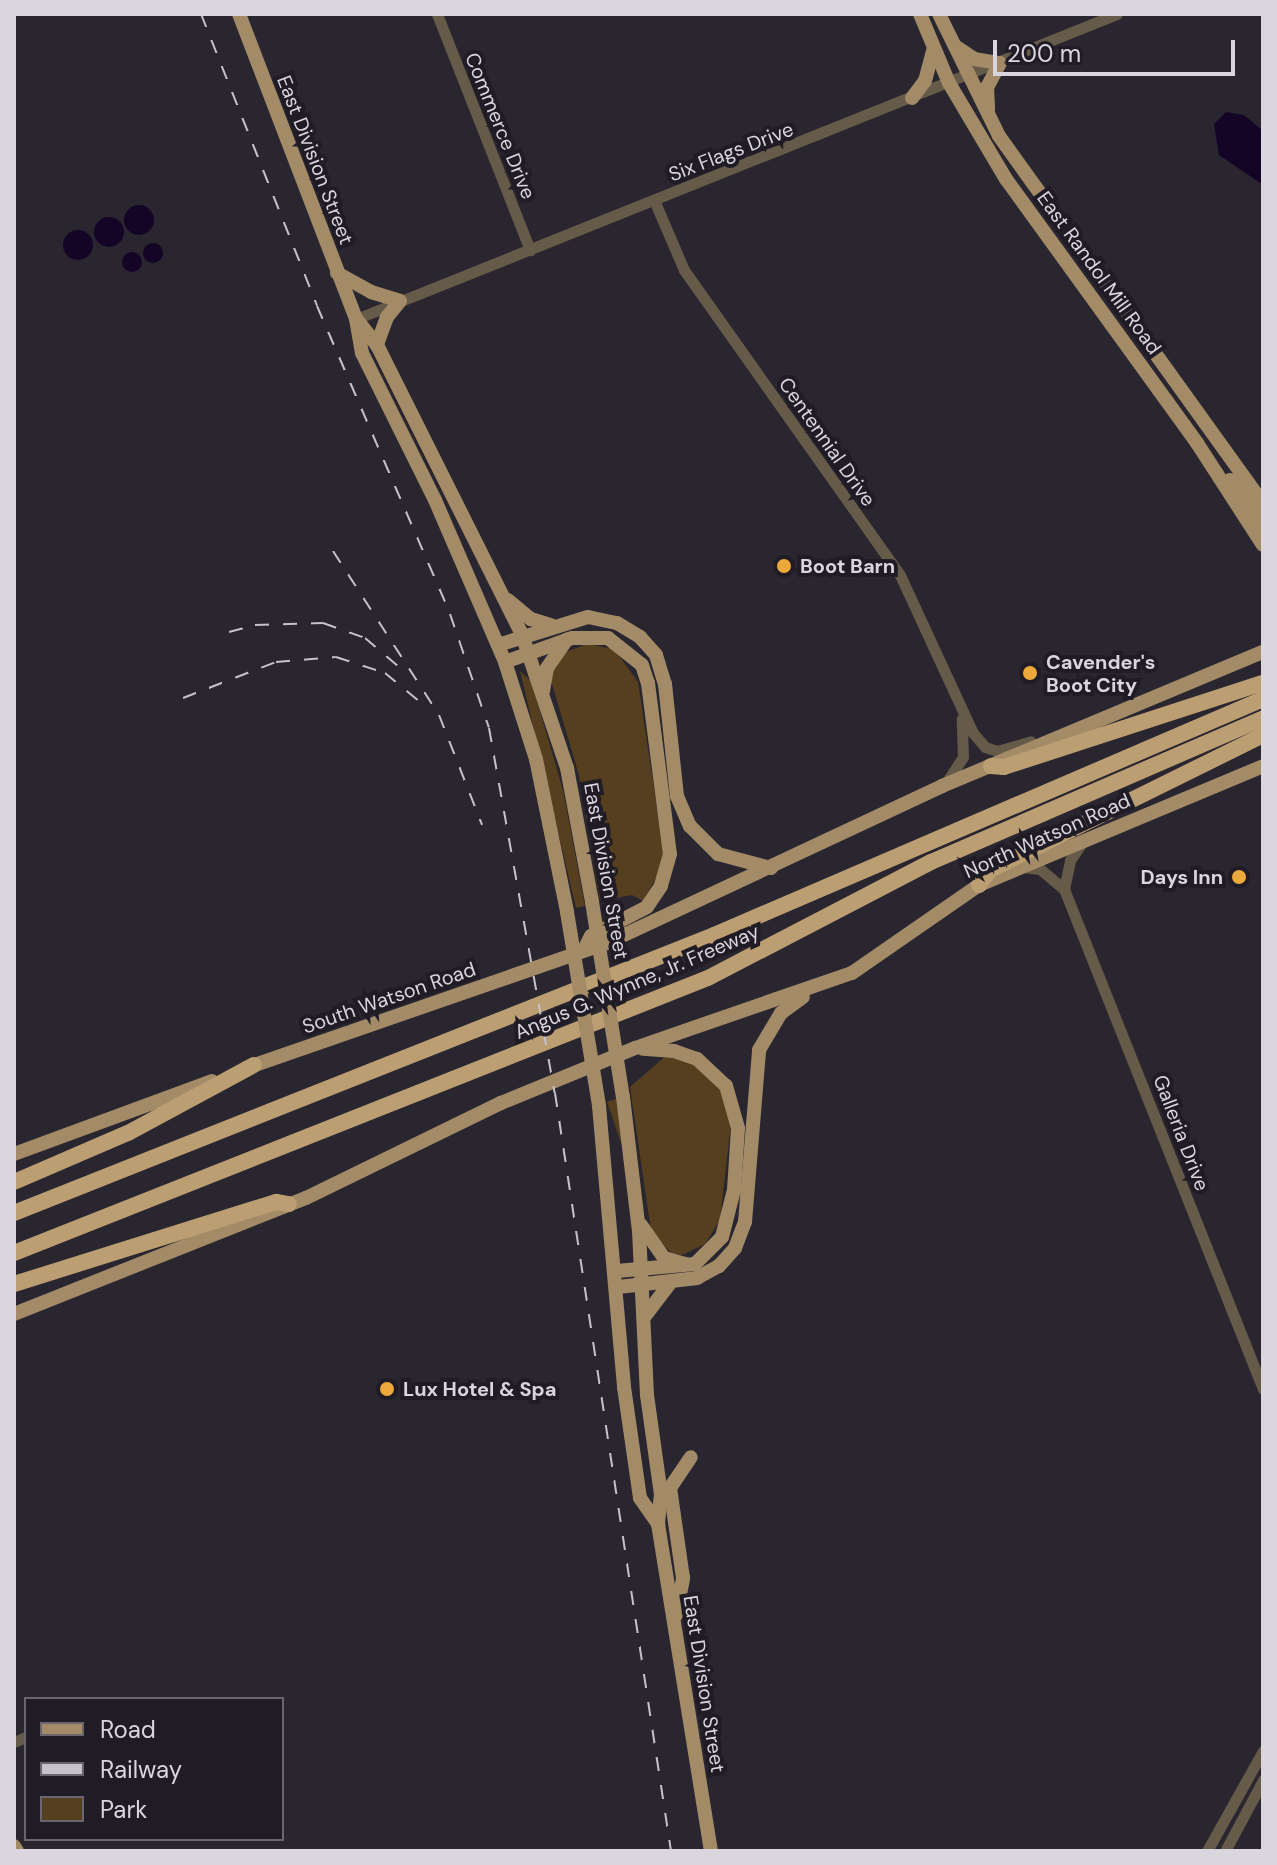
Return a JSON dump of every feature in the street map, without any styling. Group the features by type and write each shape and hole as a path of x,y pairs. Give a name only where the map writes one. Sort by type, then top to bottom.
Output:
{"highway":[{"path":"991,766 1004,767 1262,689"},
{"name":"Angus G. Wynne, Jr. Freeway","path":"14,1213 714,935 1262,689"},
{"name":"Angus G. Wynne, Jr. Freeway","path":"14,1253 694,984 931,862 1263,718"},
{"path":"979,885 990,870 1263,735"},
{"path":"14,1182 128,1133 254,1065"},
{"path":"14,1284 276,1202 289,1204"}],"main road":[{"name":"East Division Street","path":"239,14 356,319 362,353 498,645 536,759 567,912 599,1106 617,1271 624,1387 640,1498 658,1524"},
{"name":"East Randol Mill Road","path":"920,14 949,83 1039,226 1216,471 1263,545"},
{"name":"East Randol Mill Road","path":"939,14 989,117 1263,504"},
{"path":"951,43 974,59 1000,63 987,87 989,117"},
{"path":"912,98 925,81 934,47"},
{"path":"1039,226 1052,226 1079,264 1097,273"},
{"path":"337,273 371,292 400,301 387,317 377,345"},
{"name":"East Division Street","path":"356,319 377,345 522,635 567,768 623,1097 638,1220 643,1321 661,1494 658,1524 711,1851"},
{"path":"1216,471 1239,488 1263,524"},
{"path":"504,597 531,619 551,625"},
{"path":"498,645 551,625 588,617 617,623 656,655 671,716 677,796 690,826 718,854 771,868 942,786 1262,653"},
{"path":"505,662 567,639 608,638 642,665 654,713 670,854 661,886 647,907 591,936 584,950"},
{"path":"543,692 547,668 567,639"},
{"name":"North Watson Road","path":"635,1048 823,985 870,964 979,885 1263,766"},
{"name":"South Watson Road","path":"14,1154 254,1065 446,1003 584,950 771,868"},
{"path":"617,1271 671,1282 711,1271 735,1248 745,1222 759,1050 781,1013 823,985"},
{"path":"14,1314 289,1204 465,1118 635,1048 674,1051 711,1067 734,1104 738,1128 726,1229 710,1252 690,1265 618,1287"},
{"path":"638,1220 664,1258 690,1265"},
{"path":"643,1321 671,1282"},
{"path":"674,1623 683,1578 670,1488 691,1457"}],"street":[{"name":"Commerce Drive","path":"437,14 530,250"},
{"name":"Six Flags Drive","path":"356,319 1117,14"},
{"name":"Centennial Drive","path":"654,200 684,270 900,575 960,710 985,747 997,751 1072,732"},
{"name":"Centennial Drive","path":"942,786 963,757 960,710"},
{"path":"1016,867 1040,869 1064,889 1070,860 1086,838"},
{"name":"Galleria Drive","path":"1064,889 1263,1389"},
{"path":"1207,1851 1263,1751"},
{"path":"1225,1851 1263,1780"}],"green space":[{"path":"587,644 614,649 638,682 663,849 660,871 643,901 632,895 600,901 579,775 550,677 560,654"},
{"path":"520,671 531,681 563,790 585,906 576,908"},
{"path":"667,1055 694,1063 724,1091 732,1114 720,1220 705,1244 682,1255 672,1254 651,1231 630,1087"},
{"path":"616,1099 626,1157 607,1102"}],"shaded area":[{"path":"1226,112 1244,115 1263,131 1263,185 1219,155 1214,124"},
{"path":"139,205 145,206 153,214 153,226 145,234 139,235 133,234 125,226 124,220 125,214 133,206"},
{"path":"109,217 120,221 124,232 120,243 109,247 98,243 94,232 98,221"},
{"path":"78,230 84,231 92,239 92,251 84,259 78,260 72,259 64,251 63,245 64,239 72,231"},
{"path":"153,243 160,246 163,253 160,260 153,263 146,260 143,253 146,246"},
{"path":"132,252 139,255 142,262 139,269 132,272 125,269 122,262 125,255"}],"railway":[{"path":"201,14 317,306 450,614 489,728 555,1093 671,1851"},
{"path":"333,551 439,715 482,825"},
{"path":"229,632 255,625 323,623 365,638 405,672"},
{"path":"183,698 276,662 336,657 385,673 426,707"}],"place":[{"name":"Boot Barn","path":"784,566"},
{"name":"Cavender's Boot City","path":"1030,673"},
{"name":"Days Inn","path":"1239,877"},
{"name":"Lux Hotel & Spa","path":"387,1389"}]}
